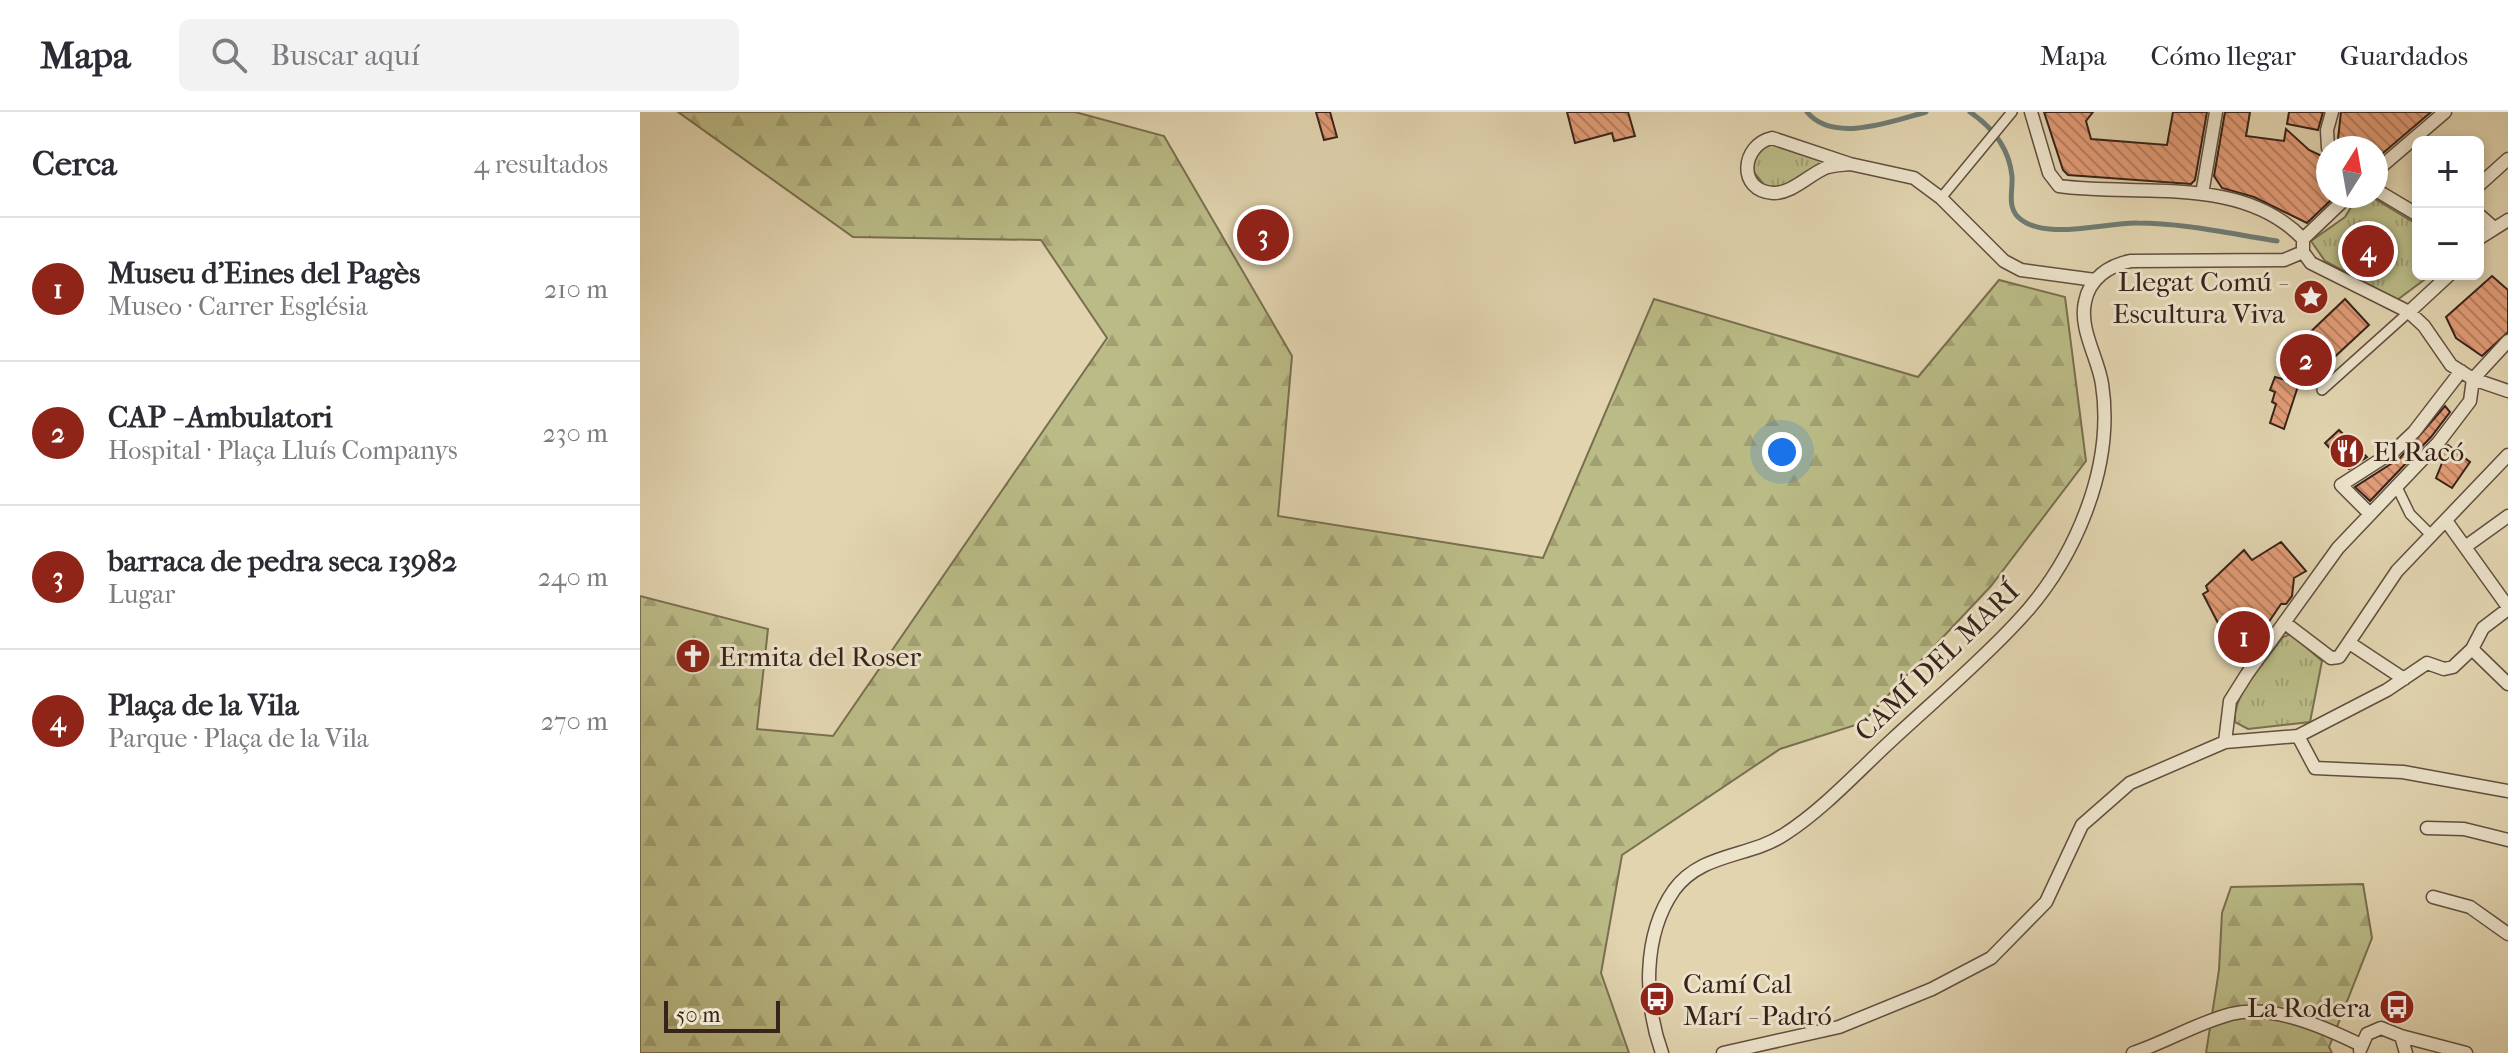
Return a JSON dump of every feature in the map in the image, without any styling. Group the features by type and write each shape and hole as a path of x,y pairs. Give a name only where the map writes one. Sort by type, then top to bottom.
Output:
{"street":[{"path":"1941,198 2012,112"},
{"path":"2031,112 2049,173 2059,186 2202,194 2262,212 2303,245 2311,263 2409,312 2424,326 2445,360 2473,379 2508,391"},
{"path":"2202,194 2216,112"},
{"path":"2327,136 2332,112"},
{"path":"2327,130 2341,112"},
{"path":"2388,161 2445,112"},
{"path":"1850,164 1830,166 1782,192 1773,193 1755,186 1746,170 1750,151 1763,140 1772,138 1850,164 1914,178 1941,198 1995,254 2012,265 2095,280 2112,266 2131,261 2284,260 2303,245 2337,208"},
{"path":"2484,181 2508,159"},
{"path":"2388,197 2412,211"},
{"path":"2484,219 2494,228"},
{"path":"2484,235 2508,220"},
{"name":"CAMÍ DEL MARÍ","path":"1662,1053 1651,1009 1650,967 1659,923 1676,888 1700,866 1783,836 1822,805 2013,627 2041,593 2069,547 2089,498 2103,439 2102,382 2084,316 2085,298 2095,280"},
{"path":"2322,390 2444,280"},
{"path":"2225,742 2228,711 2234,694 2320,571 2369,513 2438,443 2470,401 2473,379 2508,341"},
{"path":"2369,513 2341,485 2394,451 2414,432 2461,371"},
{"path":"2285,623 2331,658 2339,657 2351,644 2397,571 2508,455"},
{"path":"2396,485 2410,514 2432,536"},
{"path":"2465,547 2508,516"},
{"path":"1723,1053 1839,1027 1932,989 1991,958 2046,902 2076,835 2098,809 2130,783 2225,742 2298,736 2404,679 2427,663 2449,670 2472,649 2483,628 2508,608 2447,522"},
{"path":"2351,644 2404,679"},
{"path":"2472,649 2508,684"},
{"path":"2298,736 2315,768 2403,772 2508,791"},
{"path":"2427,828 2464,829 2508,840"},
{"path":"2433,897 2470,907 2508,934"},
{"path":"2133,1053 2224,1016 2251,1012 2285,1017 2361,1049 2374,1030 2389,1029 2401,1036 2466,1053"},
{"path":"2401,1036 2406,1053"}],"green space":[{"path":"678,112 1075,112 1164,136 1292,356 1278,516 1543,558 1654,299 1918,377 1999,280 2065,297 2086,461 1991,586 1862,723 1780,749 1622,855 1601,973 1629,1053 640,1053 640,596 768,629 757,729 833,736 1107,338 1041,240 853,237"},
{"path":"1771,144 1822,159 1823,165 1780,188 1765,186 1752,170 1758,150"},
{"path":"2388,207 2412,221 2412,280 2424,280 2397,300 2325,261 2311,241 2345,217 2351,208"},
{"path":"2291,634 2322,661 2310,722 2248,729 2235,722 2245,688 2283,637"},
{"path":"2363,884 2372,938 2329,1047 2332,1053 2206,1053 2219,970 2222,913 2231,887"}],"building":[{"path":"1316,112 1330,112 1337,137 1324,140"},
{"path":"1567,112 1628,112 1635,136 1614,141 1612,133 1575,143"},
{"path":"2044,112 2093,112 2086,121 2091,139 2167,145 2173,112 2207,112 2195,180 2191,184 2068,175 2063,170"},
{"path":"2225,112 2250,112 2246,136 2284,141 2286,129 2316,153 2316,208 2323,208 2307,223 2254,197 2222,188 2214,176"},
{"path":"2289,112 2323,112 2318,130 2287,124"},
{"path":"2341,112 2431,112 2388,149 2388,136 2338,136"},
{"path":"2492,276 2508,290 2508,332 2482,356 2456,338 2446,317"},
{"path":"2345,299 2369,325 2327,364 2303,339"},
{"path":"2287,373 2301,377 2284,429 2270,423 2276,404 2272,402 2275,392 2270,390 2275,377 2286,380"},
{"path":"2445,406 2450,412 2431,437 2370,501 2355,487 2400,458"},
{"name":"El Racó","path":"2339,430 2367,457 2349,469 2325,443"},
{"path":"2448,445 2470,462 2452,488 2436,478 2442,463 2436,458"},
{"path":"2281,542 2306,571 2294,578 2292,596 2286,604 2281,604 2264,629 2232,650 2203,594 2208,591 2206,586 2244,550 2252,560"},
{"name":"Ermita del Roser","path":"702,646 706,661 686,667 679,664 681,652"}],"waterway":[{"path":"1807,112 1818,122 1847,128 1881,124 1926,112"},
{"path":"1970,112 1992,131 2003,147 2012,176 2013,208 2018,217 2029,224 2059,230 2155,223 2277,241"}],"place":[{"name":"barraca de pedra seca 13982","path":"1263,235"},
{"name":"Plaça de la Vila","path":"2368,251"},
{"name":"Llegat Comú - Escultura Viva","path":"2311,297"},
{"name":"CAP - Ambulatori","path":"2306,360"},
{"name":"El Racó","path":"2347,451"},
{"name":"Museu d’Eines del Pagès","path":"2244,637"},
{"name":"Ermita del Roser","path":"693,656"},
{"name":"Camí Cal Marí - Padró","path":"1657,999"},
{"name":"La Rodera","path":"2397,1007"}]}
